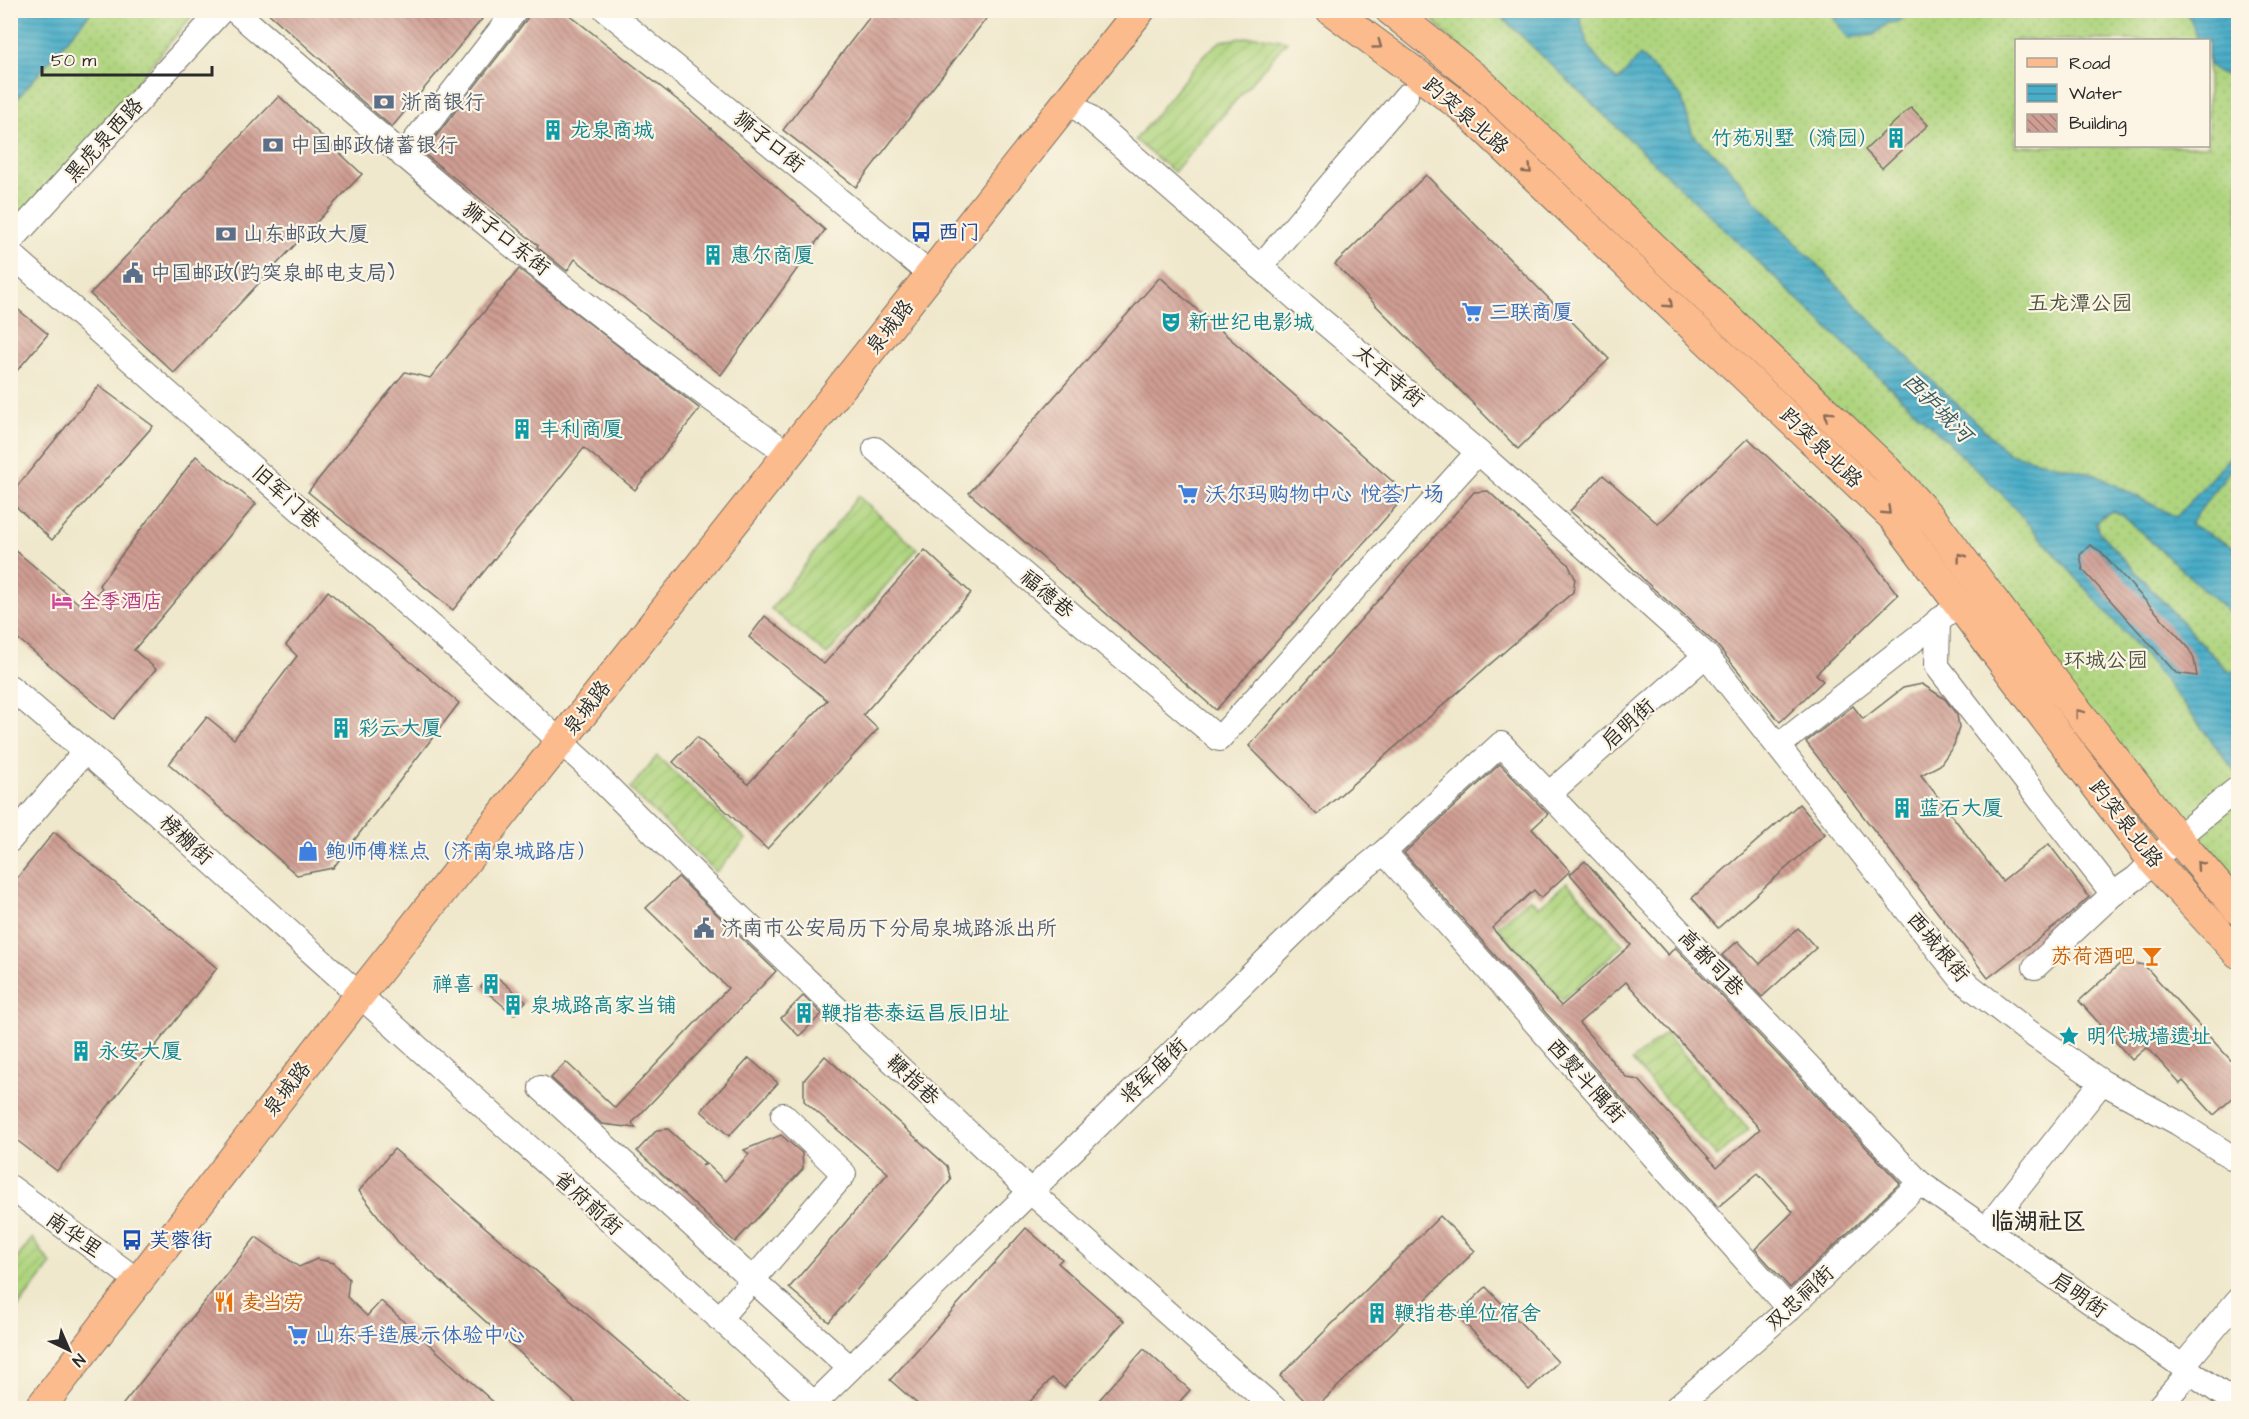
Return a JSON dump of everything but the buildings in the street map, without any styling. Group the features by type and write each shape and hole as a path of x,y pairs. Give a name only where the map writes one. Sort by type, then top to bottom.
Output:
{"main road":[{"name":"泉城路","path":"40,1408 358,997 1140,10"},
{"name":"趵突泉北路","path":"1331,10 1463,108 1894,518 1949,612 2153,861 2238,953"},
{"name":"趵突泉北路","path":"1390,10 1480,82 1885,468 1936,524 2043,667 2185,832 2238,909"}],"street":[{"name":"黑虎泉西路","path":"10,242 222,10"},
{"name":"狮子口东街","path":"234,10 403,156 622,331 789,454"},
{"path":"403,156 516,10"},
{"name":"狮子口街","path":"606,10 931,275"},
{"path":"1260,267 1406,96"},
{"name":"太平寺街","path":"1069,100 1260,267 1479,452 1706,655"},
{"name":"旧军门巷","path":"10,253 560,742"},
{"name":"福德巷","path":"875,449 1219,739 1479,452"},
{"path":"1778,746 1949,612"},
{"path":"1949,612 1937,666 2113,894"},
{"name":"西城根街","path":"1706,655 1962,980 2029,1032 2102,1083 2178,1123 2238,1161"},
{"name":"启明街","path":"1550,793 1706,655"},
{"name":"榜棚街","path":"10,687 85,751 358,997"},
{"name":"鞭指巷","path":"560,742 704,884 1031,1192 1274,1408"},
{"name":"高都司巷","path":"1501,744 1920,1183"},
{"name":"将军庙街","path":"816,1406 850,1368 1342,886 1384,852 1501,744"},
{"path":"10,840 85,751"},
{"path":"2035,967 2113,894 2136,878 2185,832 2238,788"},
{"name":"西熨斗隅街","path":"1384,852 1789,1310"},
{"name":"省府前街","path":"358,997 816,1406"},
{"path":"1985,1230 2102,1083"},
{"path":"541,1088 850,1368"},
{"path":"719,1319 844,1174 783,1115"},
{"name":"启明街","path":"1920,1183 2238,1405"},
{"name":"双忠祠街","path":"1676,1408 1789,1310 1920,1183"},
{"name":"南华里","path":"10,1187 138,1281"},
{"path":"2158,1408 2238,1300"}],"green space":[{"path":"11,11 196,11 11,234"},
{"name":"五龙潭公园","path":"1424,11 1542,11 1888,339 1763,209 1605,69 1593,56 1581,26 1565,11 2238,11 2238,550 2096,475 2008,453 1889,340 2238,722 2238,882"},
{"path":"1256,36 1287,41 1174,172 1135,140 1205,54 1221,41"},
{"path":"858,496 917,549 827,655 771,609"},
{"path":"2113,511 2121,514 2237,617 2238,669 2232,672 2227,671 2099,532 2096,523 2101,517"},
{"path":"657,756 746,839 716,872 630,789"},
{"path":"1567,882 1624,945 1562,1000 1497,927 1530,898 1539,907"},
{"path":"1665,1033 1749,1129 1716,1157 1632,1061"},
{"path":"32,1238 51,1264 11,1317 11,1267"}],"water":[{"path":"18,11 92,11 11,106 11,19"},
{"name":"西护城河","path":"1495,11 1580,11 1587,41 1603,66 1618,81 1640,55 1681,96 1693,135 1725,163 1763,209 1889,339 2008,453 2096,475 2176,517 2238,448 2238,459 2190,524 2238,550 2238,621 2121,514 2113,511 2101,517 2096,523 2099,532 2227,671 2232,672 2238,668 2238,775 2152,664 2002,494"},
{"path":"1829,11 1910,11 1898,22 1888,23 1874,35 1848,38"},
{"path":"2185,11 2233,11 2238,31 2238,73 2222,74 2210,65 2210,39 2197,39 2191,20"}],"place":[{"name":"浙商银行","path":"384,102"},
{"name":"龙泉商城","path":"553,130"},
{"name":"竹苑别墅（漪园）","path":"1896,138"},
{"name":"中国邮政储蓄银行","path":"273,145"},
{"name":"西门","path":"921,232"},
{"name":"山东邮政大厦","path":"226,234"},
{"name":"惠尔商厦","path":"713,255"},
{"name":"中国邮政(趵突泉邮电支局)","path":"133,273"},
{"name":"三联商厦","path":"1472,312"},
{"name":"新世纪电影城","path":"1171,322"},
{"name":"丰利商厦","path":"522,429"},
{"name":"沃尔玛购物中心 悦荟广场","path":"1188,494"},
{"name":"全季酒店","path":"62,601"},
{"name":"彩云大厦","path":"341,728"},
{"name":"蓝石大厦","path":"1902,808"},
{"name":"鲍师傅糕点（济南泉城路店）","path":"308,851"},
{"name":"济南市公安局历下分局泉城路派出所","path":"704,928"},
{"name":"苏荷酒吧","path":"2152,956"},
{"name":"禅喜","path":"491,984"},
{"name":"泉城路高家当铺","path":"513,1005"},
{"name":"鞭指巷泰运昌辰旧址","path":"804,1013"},
{"name":"明代城墙遗址","path":"2069,1036"},
{"name":"永安大厦","path":"81,1051"},
{"name":"芙蓉街","path":"132,1240"},
{"name":"麦当劳","path":"224,1302"},
{"name":"鞭指巷单位宿舍","path":"1377,1313"},
{"name":"山东手造展示体验中心","path":"298,1335"}],"district":[{"name":"临湖社区","path":"2038,1222"}],"park label":[{"name":"环城公园","path":"2106,660"}]}
